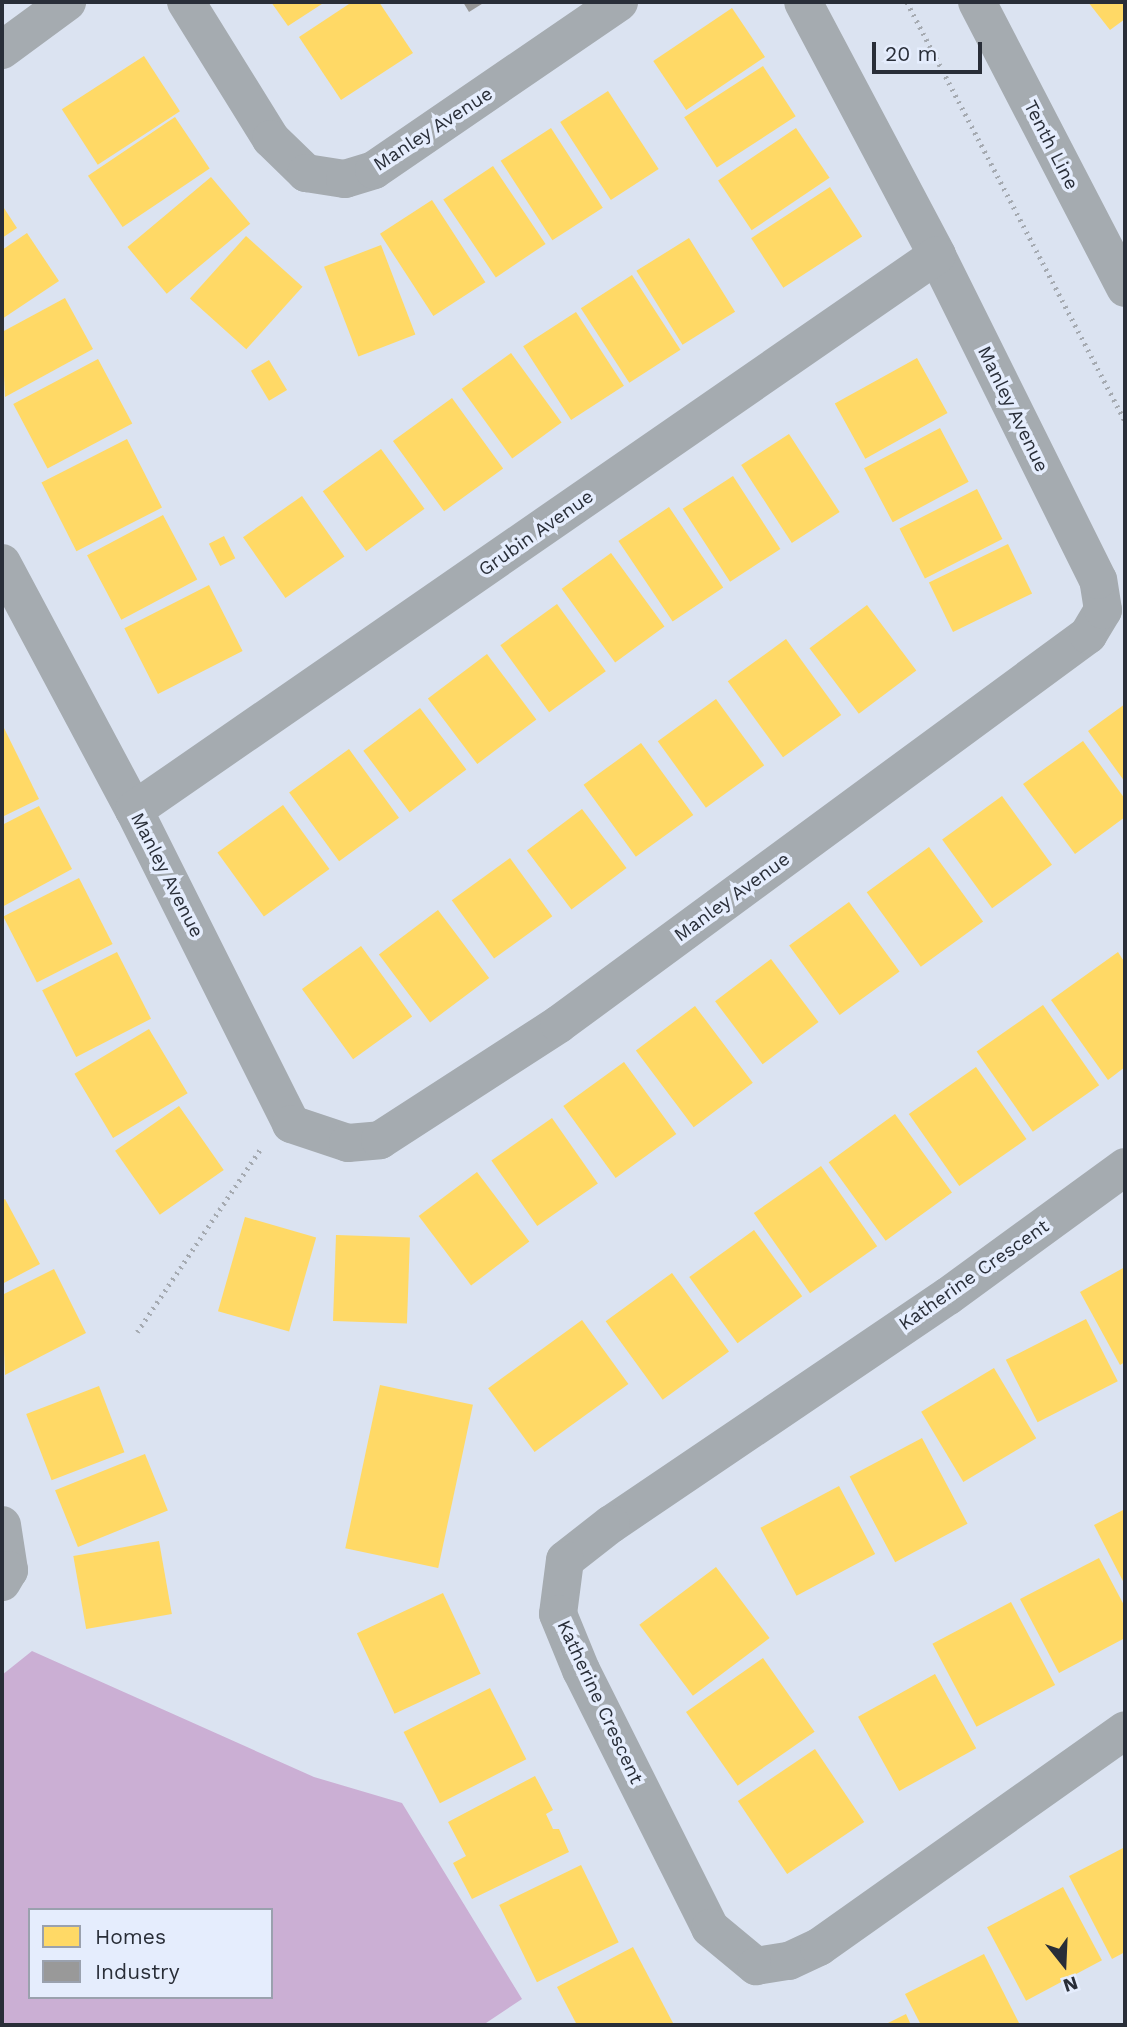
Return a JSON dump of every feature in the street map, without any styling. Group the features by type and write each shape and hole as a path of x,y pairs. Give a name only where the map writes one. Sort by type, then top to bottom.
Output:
{"street":[{"path":"2,50 67,2"},
{"name":"Manley Avenue","path":"186,2 271,139 306,173 345,179 374,170 396,156 619,2"},
{"name":"Manley Avenue","path":"2,563 134,810 291,1124 348,1143 380,1140 559,1024 1088,635 1103,610 1098,580 937,255 803,2"},
{"name":"Tenth Line","path":"977,2 1125,288"},
{"name":"Grubin Avenue","path":"134,810 937,255"},
{"name":"Katherine Crescent","path":"1125,1167 948,1296 611,1524 565,1560 558,1614 581,1670 710,1928 755,1966 789,1961 819,1947 1125,1730"},
{"path":"2,1525 9,1570 2,1582"}],"path":[{"path":"907,2 1125,420"},
{"path":"137,1332 286,1113"}],"shaded area":[{"path":"32,1651 314,1777 402,1803 522,1999 483,2025 2,2025 2,1675"}],"building: Homes":[{"path":"271,2 325,2 288,26"},
{"path":"352,2 379,2 413,53 341,100 299,37"},
{"path":"1088,2 1125,2 1125,19 1110,30"},
{"path":"732,8 765,57 686,110 653,61"},
{"path":"144,56 180,111 98,165 62,109"},
{"path":"763,66 796,116 717,168 684,117"},
{"path":"608,91 659,169 611,200 560,122"},
{"path":"175,117 210,168 123,227 88,176"},
{"path":"551,128 603,208 552,240 501,161"},
{"path":"796,128 830,178 752,230 718,181"},
{"path":"493,166 546,244 496,277 443,200"},
{"path":"211,177 250,224 167,294 128,247"},
{"path":"830,187 862,236 783,288 751,238"},
{"path":"432,200 485,282 433,316 380,234"},
{"path":"2,205 17,228 2,238"},
{"path":"27,233 59,281 2,319 2,250"},
{"path":"246,236 302,287 246,349 190,298"},
{"path":"689,238 735,312 683,345 636,271"},
{"path":"381,245 415,335 358,356 324,267"},
{"path":"632,275 680,350 629,383 581,308"},
{"path":"65,298 93,349 5,397 2,332"},
{"path":"576,312 624,386 571,420 523,346"},
{"path":"511,353 562,423 512,458 462,389"},
{"path":"917,358 948,413 865,459 835,404"},
{"path":"98,359 132,423 48,469 13,404"},
{"path":"269,360 287,390 269,401 251,371"},
{"path":"452,398 503,468 444,511 393,441"},
{"path":"940,428 969,482 893,522 864,468"},
{"path":"789,434 840,512 792,543 741,465"},
{"path":"127,439 162,508 76,551 41,483"},
{"path":"381,449 424,509 366,551 323,491"},
{"path":"733,476 780,549 730,582 683,509"},
{"path":"977,489 1002,539 925,578 899,528"},
{"path":"302,496 344,557 285,598 243,537"},
{"path":"669,507 723,587 673,622 618,541"},
{"path":"163,515 197,579 121,620 87,555"},
{"path":"224,536 235,558 220,566 209,544"},
{"path":"1008,544 1032,593 953,632 929,583"},
{"path":"611,553 664,627 615,662 562,589"},
{"path":"209,585 243,651 158,694 124,628"},
{"path":"557,604 606,671 549,712 500,645"},
{"path":"867,605 916,670 859,714 809,648"},
{"path":"786,639 841,715 783,757 728,681"},
{"path":"487,654 536,719 477,764 428,699"},
{"path":"716,699 764,765 706,808 658,741"},
{"path":"1125,704 1125,782 1088,731"},
{"path":"420,708 466,769 410,812 363,751"},
{"path":"4,728 39,799 2,817 2,730"},
{"path":"1083,741 1125,799 1125,817 1075,854 1023,784"},
{"path":"641,743 693,815 636,857 584,785"},
{"path":"349,749 399,818 339,861 289,792"},
{"path":"1002,796 1052,865 992,908 942,839"},
{"path":"283,805 329,869 264,917 217,853"},
{"path":"39,806 72,869 2,907 2,825"},
{"path":"582,809 627,868 571,910 527,851"},
{"path":"929,847 983,921 921,967 867,892"},
{"path":"510,858 552,916 494,959 452,900"},
{"path":"79,878 113,944 37,983 3,917"},
{"path":"849,902 900,972 840,1015 789,945"},
{"path":"438,910 489,978 430,1022 379,955"},
{"path":"361,946 412,1016 353,1059 302,989"},
{"path":"117,952 151,1019 76,1057 42,990"},
{"path":"1118,952 1125,963 1125,1067 1108,1080 1051,1000"},
{"path":"771,959 819,1022 763,1064 715,1001"},
{"path":"1043,1005 1099,1085 1033,1132 977,1051"},
{"path":"695,1006 753,1083 694,1127 636,1051"},
{"path":"149,1029 188,1093 113,1138 74,1074"},
{"path":"624,1062 676,1134 616,1178 563,1106"},
{"path":"976,1067 1026,1139 959,1186 909,1114"},
{"path":"179,1106 224,1170 160,1215 115,1151"},
{"path":"895,1114 952,1192 886,1241 829,1162"},
{"path":"552,1118 598,1184 537,1226 491,1160"},
{"path":"821,1166 877,1246 810,1293 754,1213"},
{"path":"477,1172 529,1241 471,1285 419,1216"},
{"path":"5,1199 40,1264 2,1284 2,1201"},
{"path":"245,1217 316,1237 289,1332 218,1311"},
{"path":"754,1230 802,1296 737,1343 689,1277"},
{"path":"336,1235 410,1238 407,1324 333,1321"},
{"path":"1125,1267 1125,1362 1120,1365 1080,1292"},
{"path":"54,1269 86,1333 5,1375 2,1295"},
{"path":"672,1273 729,1351 663,1400 606,1321"},
{"path":"1086,1319 1118,1381 1038,1422 1006,1360"},
{"path":"582,1320 628,1384 535,1452 488,1388"},
{"path":"994,1368 1036,1438 963,1482 921,1412"},
{"path":"380,1385 473,1405 438,1568 345,1548"},
{"path":"99,1386 124,1452 52,1480 26,1414"},
{"path":"922,1438 968,1524 895,1562 850,1476"},
{"path":"145,1454 168,1511 78,1547 55,1490"},
{"path":"839,1486 875,1554 797,1596 760,1528"},
{"path":"1125,1509 1125,1585 1094,1525"},
{"path":"159,1541 172,1614 86,1629 73,1556"},
{"path":"1099,1558 1125,1607 1125,1638 1059,1673 1020,1599"},
{"path":"716,1567 770,1638 693,1696 639,1625"},
{"path":"443,1593 481,1674 395,1714 357,1633"},
{"path":"1011,1602 1055,1685 977,1727 932,1644"},
{"path":"763,1658 815,1732 738,1786 686,1712"},
{"path":"935,1674 976,1748 899,1791 858,1717"},
{"path":"490,1688 526,1759 440,1803 404,1732"},
{"path":"815,1749 864,1822 787,1874 738,1801"},
{"path":"535,1776 553,1810 546,1814 553,1829 559,1829 569,1852 472,1899 453,1863 466,1856 448,1822"},
{"path":"1125,1847 1125,1952 1112,1959 1069,1876"},
{"path":"581,1865 619,1942 537,1982 499,1905"},
{"path":"1063,1887 1102,1960 1026,2001 987,1927"},
{"path":"633,1947 673,2023 577,2025 557,1987"},
{"path":"984,1954 1020,2025 921,2025 905,1994"},
{"path":"906,2014 911,2025 884,2025"}],"building: Industry":[{"path":"463,2 485,2 469,12"}]}
